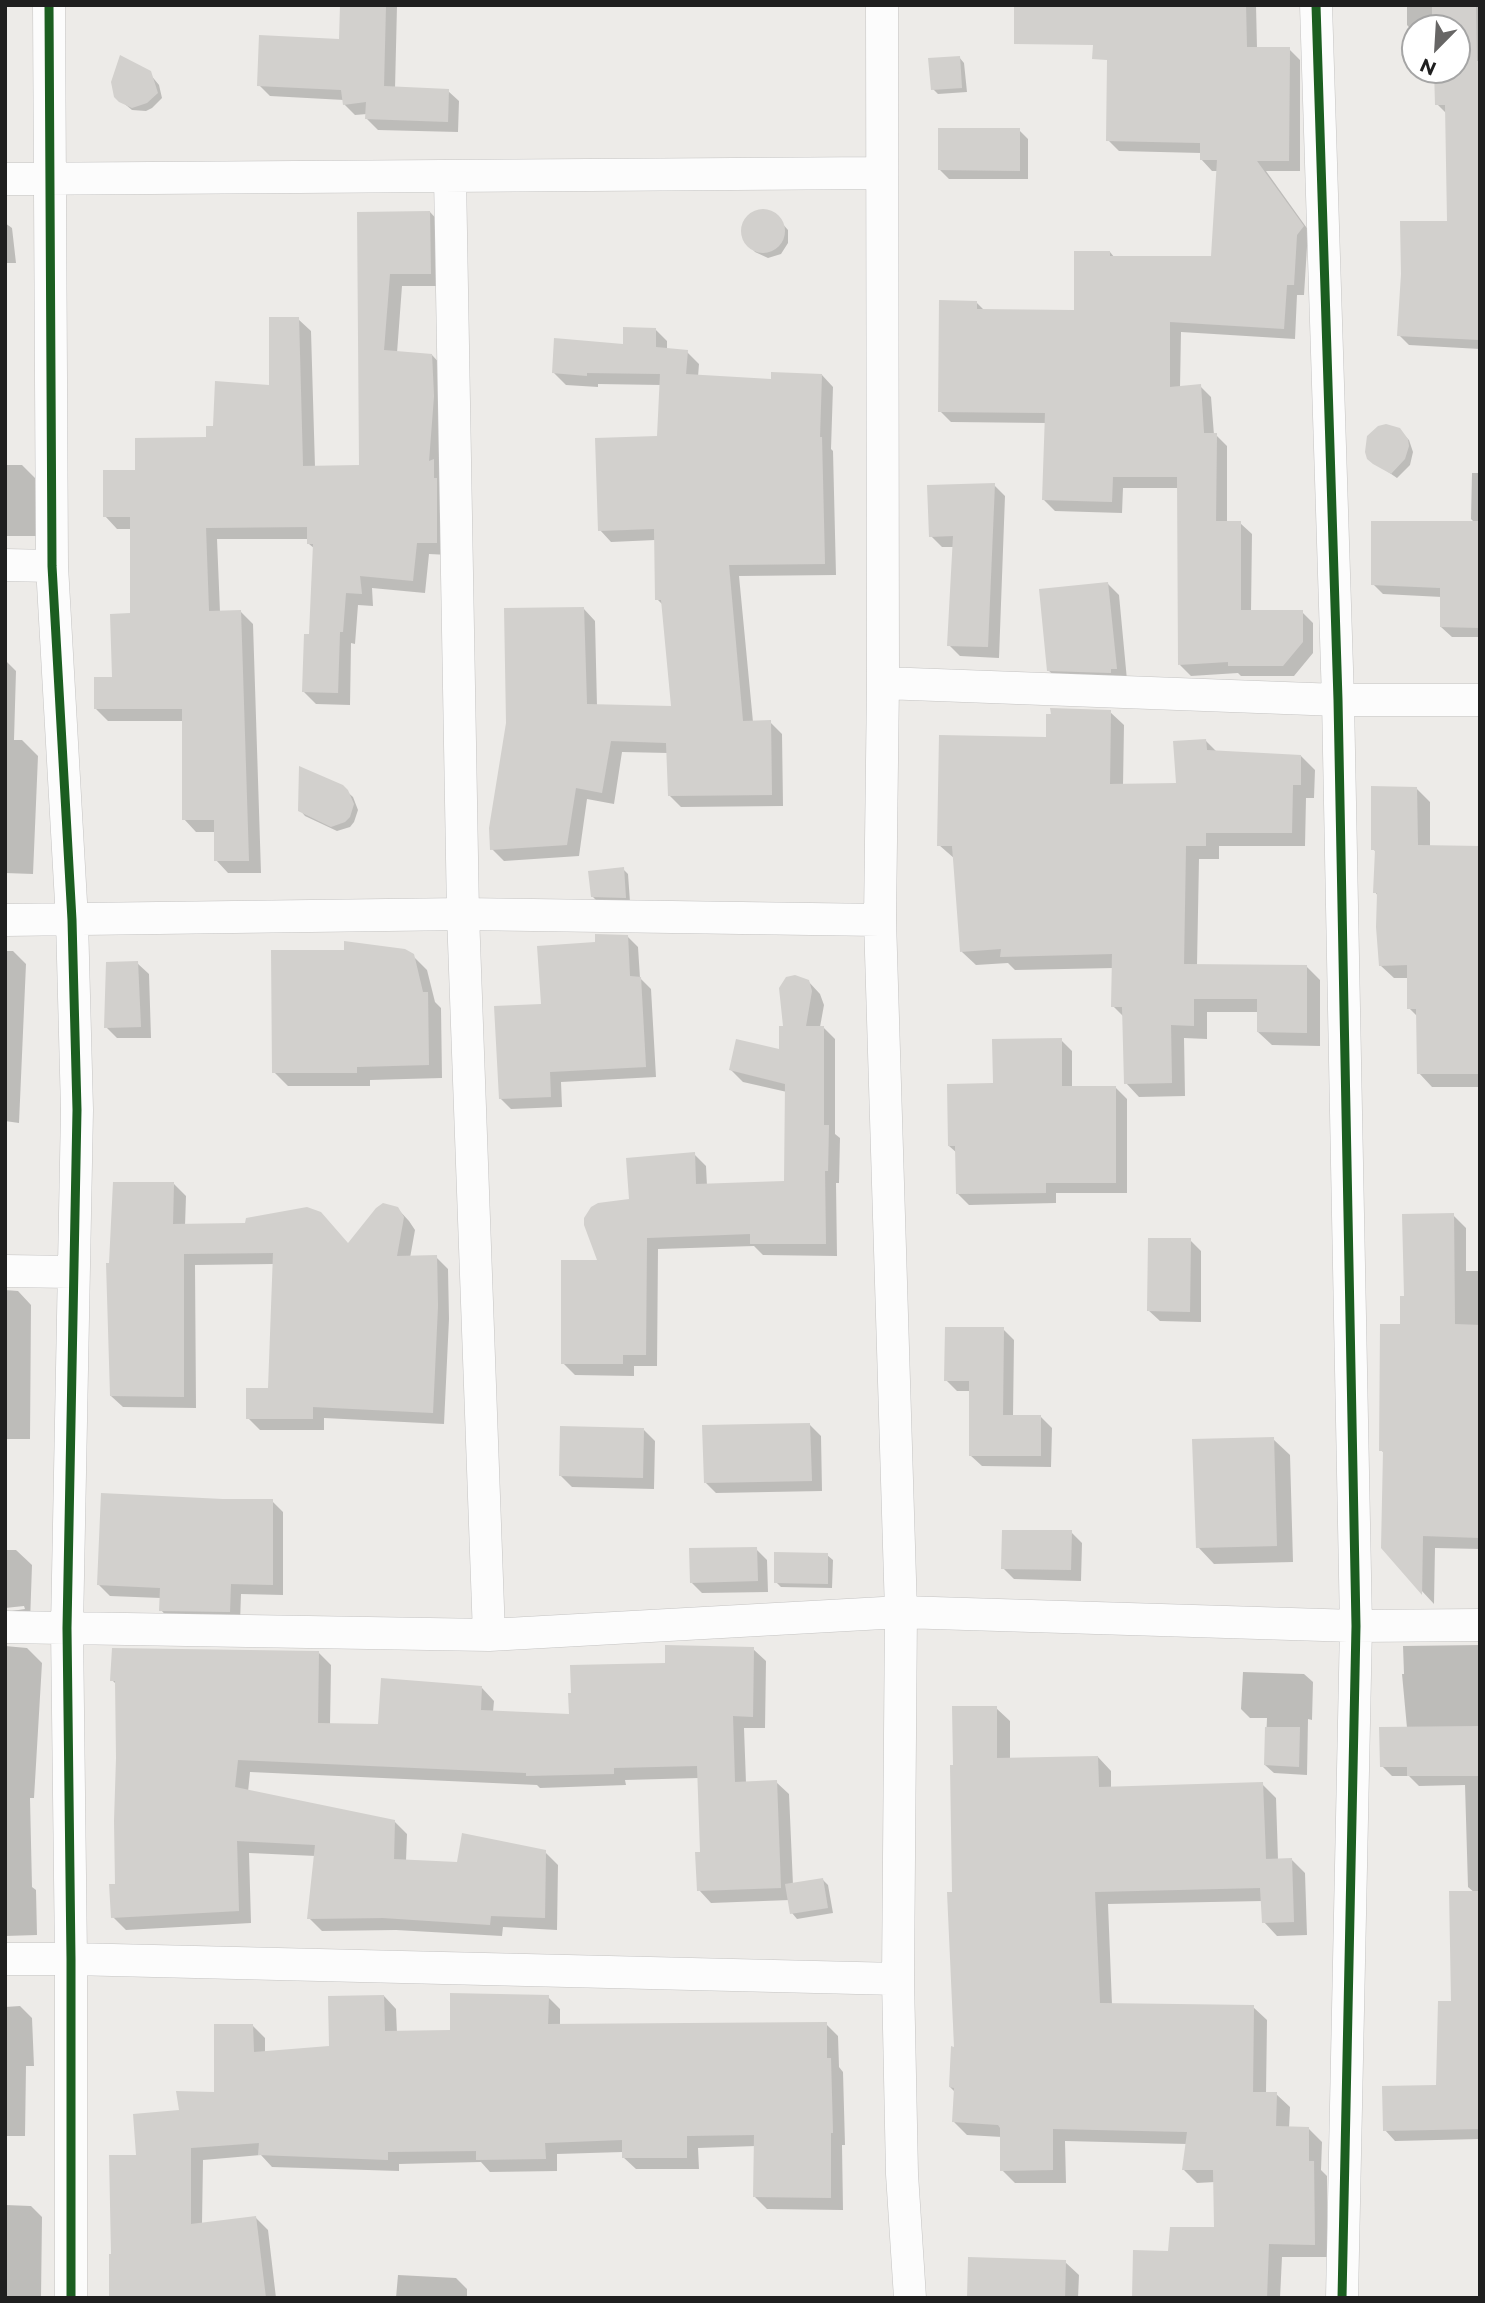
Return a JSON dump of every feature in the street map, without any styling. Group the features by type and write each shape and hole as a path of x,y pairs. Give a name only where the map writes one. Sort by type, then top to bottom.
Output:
{"street":[{"path":"49,5 52,566 72,919 77,1110 67,1628 71,2298"},
{"path":"882,5 880,173 883,684 880,920 901,1612 898,1979 902,2174 910,2298"},
{"path":"1316,5 1338,700 1356,1626 1342,2298"},
{"path":"5,179 880,173"},
{"path":"450,176 463,914 489,1634"},
{"path":"5,565 52,566"},
{"path":"883,684 1338,700 1480,700"},
{"path":"5,920 463,914 880,920"},
{"path":"5,1271 73,1272"},
{"path":"5,1627 489,1634 901,1612 1356,1626 1480,1625"},
{"path":"5,1959 898,1979"}],"building":[{"path":"340,5 386,5 384,86 449,89 448,122 365,119 366,102 343,105 341,90 257,86 259,35 339,39"},
{"path":"1014,5 1246,5 1247,47 1290,47 1289,161 1257,161 1304,226 1297,235 1294,285 1287,285 1284,329 1170,322 1170,387 1201,384 1204,433 1217,433 1216,521 1241,521 1241,610 1303,610 1303,642 1283,666 1228,666 1228,662 1178,665 1177,477 1113,477 1112,502 1042,500 1045,413 938,412 939,300 977,301 977,309 1074,310 1074,251 1110,251 1110,256 1211,256 1217,160 1200,160 1200,143 1106,141 1107,60 1092,59 1093,45 1014,44"},
{"path":"1432,5 1476,5 1477,61 1480,61 1480,340 1397,336 1401,274 1400,221 1447,221 1445,105 1435,105 1434,84 1471,84 1471,14 1432,14"},
{"path":"120,55 151,71 158,93 147,103 132,108 114,97 111,82"},
{"path":"960,56 962,88 931,90 928,58"},
{"path":"938,128 1020,128 1020,171 938,170"},
{"path":"763,209 779,215 785,231 779,247 763,253 747,247 741,231 747,215"},
{"path":"430,211 431,274 390,274 384,350 432,354 434,396 429,461 434,459 434,478 437,478 437,543 417,543 413,581 360,576 362,594 346,593 343,632 340,632 338,693 302,692 304,634 309,634 313,544 307,544 307,527 206,528 209,611 241,610 249,861 214,861 214,820 182,820 182,709 94,709 94,677 112,677 110,614 130,613 130,517 103,517 103,470 135,470 135,438 206,437 206,426 213,426 215,381 269,385 269,317 299,317 303,466 359,465 357,212"},
{"path":"623,327 656,328 656,347 688,350 686,374 771,379 771,372 822,374 820,437 825,564 729,565 743,721 771,720 772,795 668,796 666,743 611,741 602,793 576,788 567,845 490,850 489,828 506,723 504,608 584,607 587,704 671,706 661,600 655,600 654,529 598,531 595,438 657,436 660,374 587,373 587,376 552,373 554,338 623,344"},
{"path":"1386,424 1400,428 1408,439 1409,446 1405,459 1391,474 1367,459 1365,452 1367,436 1378,426"},
{"path":"995,483 988,647 947,646 953,536 929,537 927,485"},
{"path":"1371,521 1480,521 1480,628 1440,627 1440,588 1371,585"},
{"path":"1108,582 1117,669 1111,669 1111,673 1047,671 1039,589"},
{"path":"1050,708 1111,710 1110,784 1176,783 1173,741 1206,739 1207,750 1301,755 1301,785 1293,785 1292,833 1206,833 1206,846 1186,846 1184,964 1307,965 1307,1033 1257,1032 1257,999 1194,999 1194,1026 1171,1025 1172,1083 1124,1084 1122,1007 1111,1007 1112,954 1000,957 1001,949 960,952 952,846 937,846 939,735 1046,737 1046,714 1051,714"},
{"path":"299,766 343,785 348,790 354,804 350,817 345,822 331,827 298,811"},
{"path":"1371,786 1417,787 1418,845 1480,846 1480,1074 1417,1074 1416,1009 1407,1009 1407,965 1379,966 1377,893 1373,893 1375,850 1371,850"},
{"path":"624,867 626,898 591,897 588,871"},
{"path":"595,934 628,935 630,976 641,977 646,1067 550,1072 551,1097 499,1099 494,1006 541,1004 537,946 595,942"},
{"path":"344,941 405,949 414,954 423,992 428,992 429,1065 357,1067 357,1073 272,1073 271,950 344,950"},
{"path":"138,961 141,1027 104,1028 106,962"},
{"path":"795,975 809,980 812,991 806,1026 824,1026 824,1125 829,1125 828,1171 825,1171 826,1244 750,1244 750,1234 647,1238 646,1355 623,1355 623,1364 561,1364 561,1260 597,1260 584,1218 591,1207 598,1203 629,1199 626,1158 695,1152 696,1184 784,1181 785,1084 729,1070 736,1039 779,1049 779,1026 783,1026 779,988 786,977"},
{"path":"1062,1038 1062,1086 1116,1086 1116,1183 1046,1183 1046,1193 956,1194 955,1146 948,1146 947,1084 993,1083 992,1039"},
{"path":"113,1182 174,1182 173,1224 245,1223 246,1218 307,1207 321,1212 348,1243 376,1208 383,1203 398,1207 404,1217 397,1256 437,1255 438,1306 433,1413 313,1407 313,1419 246,1419 246,1388 268,1388 273,1253 184,1254 184,1397 110,1396 106,1263 109,1263"},
{"path":"1454,1213 1455,1324 1480,1325 1480,1538 1423,1536 1422,1595 1381,1548 1383,1451 1379,1451 1380,1324 1400,1324 1400,1296 1404,1296 1402,1214"},
{"path":"1148,1238 1191,1238 1190,1312 1147,1311"},
{"path":"945,1327 1004,1327 1003,1415 1041,1415 1041,1456 969,1456 969,1381 944,1381"},
{"path":"810,1423 812,1481 704,1483 702,1425"},
{"path":"560,1426 644,1428 643,1478 559,1476"},
{"path":"1274,1437 1277,1546 1196,1548 1192,1439"},
{"path":"101,1493 273,1499 273,1585 231,1584 230,1612 159,1611 160,1588 97,1585"},
{"path":"1002,1530 1072,1530 1071,1570 1001,1569"},
{"path":"757,1547 758,1581 690,1583 689,1548"},
{"path":"774,1552 828,1553 828,1584 774,1583"},
{"path":"665,1645 754,1647 753,1717 733,1716 735,1782 777,1780 781,1888 697,1891 695,1852 700,1852 697,1766 614,1768 614,1774 526,1776 526,1773 238,1760 235,1787 395,1820 394,1859 457,1862 462,1833 546,1850 545,1918 491,1916 490,1925 383,1918 307,1919 315,1845 237,1841 239,1911 111,1918 109,1884 115,1884 116,1758 115,1681 110,1681 112,1648 319,1651 318,1723 378,1724 381,1678 482,1686 481,1710 569,1714 570,1665 665,1663"},
{"path":"952,1706 997,1706 997,1758 1098,1756 1099,1787 1263,1782 1266,1859 1292,1858 1294,1922 1262,1923 1260,1888 1095,1892 1100,2003 1254,2005 1253,2092 1277,2092 1276,2126 1309,2127 1309,2161 1314,2161 1315,2245 1269,2244 1267,2298 1132,2298 1133,2250 1168,2251 1170,2227 1214,2227 1213,2170 1182,2170 1187,2132 1053,2129 1053,2170 1000,2171 998,2125 952,2122 954,2088 949,2087 951,2046 954,2047 947,1892 952,1892"},
{"path":"1480,1726 1480,1776 1407,1776 1407,1767 1380,1767 1379,1727"},
{"path":"1265,1727 1300,1727 1299,1767 1264,1765"},
{"path":"823,1878 828,1908 790,1914 785,1884"},
{"path":"1449,1891 1480,1891 1480,2129 1383,2131 1382,2086 1436,2085 1438,2001 1451,2001"},
{"path":"450,1993 549,1995 548,2024 827,2022 833,2133 831,2198 753,2197 754,2135 687,2136 687,2158 622,2158 622,2140 545,2143 546,2159 476,2160 476,2151 388,2152 388,2160 258,2155 259,2143 191,2148 191,2224 256,2216 266,2298 109,2298 109,2155 136,2155 133,2114 179,2110 176,2091 214,2092 214,2024 253,2024 254,2052 329,2046 328,1996 384,1995 385,2031 450,2030"},
{"path":"968,2257 1066,2260 1065,2298 967,2298"}],"cycle path":[{"path":"49,5 52,566 72,920 77,1110 67,1628 71,2298"},
{"path":"1316,5 1338,700 1356,1626 1342,2298"}]}
